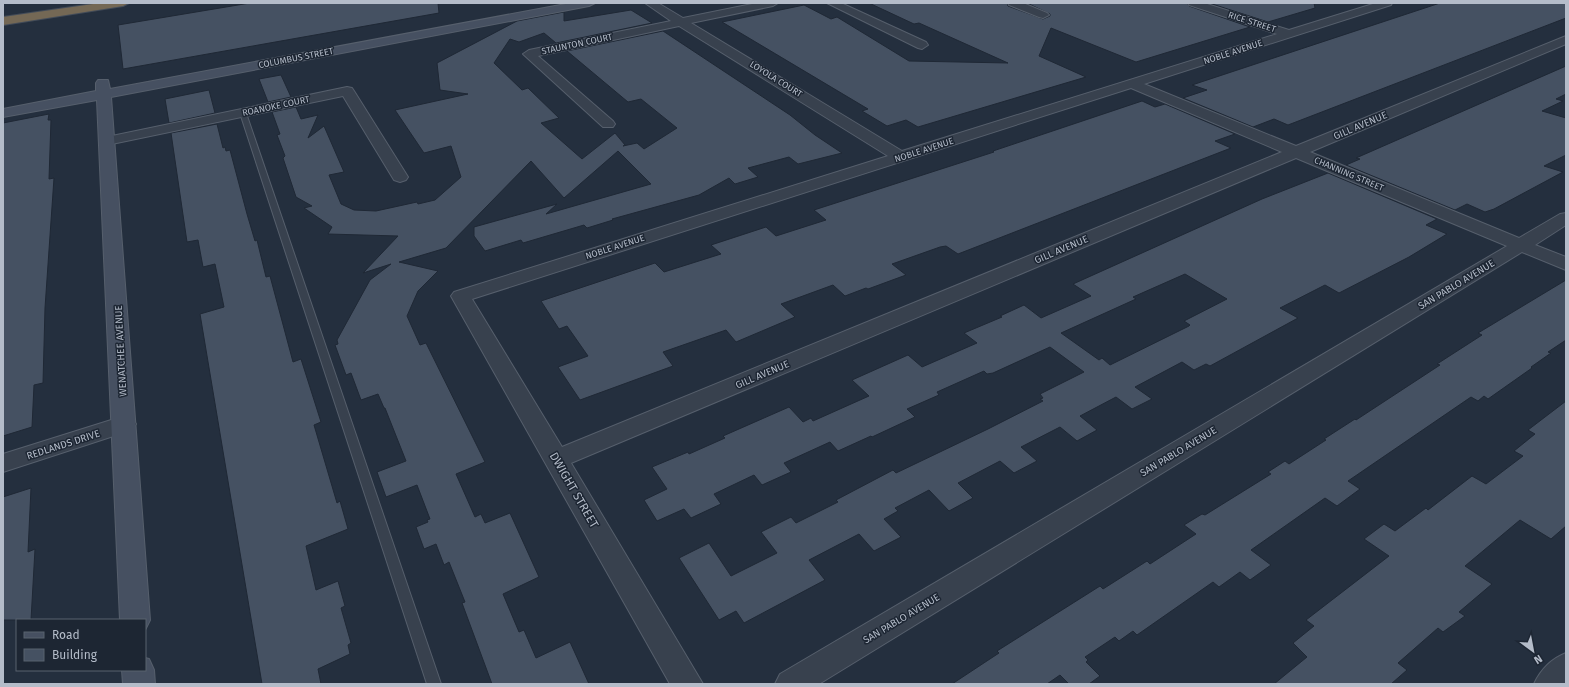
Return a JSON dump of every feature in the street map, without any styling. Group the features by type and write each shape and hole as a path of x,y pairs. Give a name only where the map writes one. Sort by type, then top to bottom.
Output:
{"highway":[{"path":"3,21 123,3"}],"main road":[{"name":"COLUMBUS STREET","path":"3,112 104,88 541,3"},
{"name":"COLUMBUS STREET","path":"3,101 104,88 589,3"},
{"name":"WENATCHEE AVENUE","path":"104,88 135,619"},
{"path":"138,671 139,684"}],"street":[{"name":"LOYOLA COURT","path":"650,3 901,157"},
{"path":"683,22 773,3"},
{"path":"832,3 922,45"},
{"path":"1012,3 1043,15"},
{"name":"RICE STREET","path":"1193,3 1289,34"},
{"name":"NOBLE AVENUE","path":"461,296 1386,3"},
{"name":"STAUNTON COURT","path":"608,124 529,54 683,22"},
{"name":"GILL AVENUE","path":"556,459 1566,40"},
{"name":"CHANNING STREET","path":"1132,84 1566,264"},
{"name":"ROANOKE COURT","path":"107,141 347,91 400,177"},
{"name":"SAN PABLO AVENUE","path":"791,684 1566,218"},
{"name":"DWIGHT STREET","path":"461,296 687,684"},
{"name":"REDLANDS DRIVE","path":"3,463 124,424"},
{"path":"1550,684 1566,667"}],"lane":[{"path":"242,113 434,684"}],"building":[{"path":"250,3 438,3 439,13 123,69 118,25"},
{"path":"869,3 1007,3 1008,6 1043,19 1050,16 1050,14 1027,3 1187,3 1189,6 1250,27 1136,62 1051,28 1039,56 1086,77 918,127 906,120 887,126 862,111 868,109 722,22 804,5 831,19 837,17 909,61 1008,63 919,23 914,24"},
{"path":"1209,3 1314,3 1315,8 1268,22"},
{"path":"1440,3 1566,3 1566,18 1288,125 1274,119 1253,127 1183,98 1207,90 1192,85"},
{"path":"631,10 652,23 556,43 544,33 519,42 510,39 494,63 522,90 528,88 559,118 541,123 582,159 615,133 625,145 623,146 637,143 644,149 677,128 641,99 628,102 567,51 663,31 790,115 815,135 842,153 798,164 789,157 748,168 758,177 735,184 729,178 699,195 612,219 613,220 587,228 584,225 523,243 521,240 485,251 474,236 474,227 557,204 546,214 651,184 618,151 564,198 531,161 446,248 399,262 438,271 418,291 407,316 420,345 426,343 485,462 456,474 475,517 481,514 485,523 510,513 539,577 503,594 519,632 524,630 536,658 570,642 589,684 492,684 462,603 465,602 449,562 444,565 436,544 424,549 416,527 428,522 427,520 430,519 417,485 386,497 377,472 406,461 385,408 378,394 361,400 351,373 346,375 335,345 338,344 337,340 370,280 391,264 363,273 398,236 328,234 332,227 304,208 312,206 296,197 283,158 285,156 277,135 280,134 272,112 296,107 301,119 318,115 308,138 324,126 344,172 329,175 341,204 354,210 376,211 417,202 418,204 435,200 461,177 451,146 424,153 395,110 468,94 440,90 437,63 517,21 564,12 564,21"},
{"path":"1566,66 1566,94 1556,99 1563,101 1542,111 1566,118 1566,155 1544,166 1563,172 1494,209 1485,212 1467,204 1455,210 1346,165 1360,159 1356,158"},
{"path":"281,75 291,97 268,102 259,79"},
{"path":"209,90 215,113 169,123 165,99"},
{"path":"1142,101 1155,107 1165,104 1235,134 1215,141 1231,148 958,254 946,246 892,264 906,275 868,289 866,288 845,296 833,285 781,304 795,317 736,342 726,330 663,352 673,366 580,400 558,367 588,356 567,326 559,329 541,301 655,263 664,272 721,254 711,245 766,227 776,236 826,220 814,210 994,152 993,151"},
{"path":"49,114 48,120 51,120 49,179 54,178 45,308 43,383 34,385 32,427 3,436 3,123"},
{"path":"217,124 223,148 225,147 226,151 230,150 255,241 257,240 266,277 270,276 293,362 301,359 321,422 314,425 337,503 340,501 348,529 306,546 316,590 338,581 345,606 341,608 351,643 348,645 350,654 318,669 321,684 262,684 200,314 224,307 215,264 203,267 198,240 187,242 171,133"},
{"path":"1328,173 1437,219 1426,225 1447,234 1409,257 1339,293 1325,285 1280,308 1298,318 1210,366 1206,364 1194,370 1182,362 1135,387 1152,399 1132,409 1116,397 1080,416 1097,430 1077,441 1060,427 1021,447 1037,461 1014,473 1000,461 958,483 973,498 949,511 929,490 895,508 898,511 884,519 901,537 874,551 859,534 809,560 825,580 744,623 736,611 719,620 679,558 709,543 731,576 777,553 761,532 791,517 796,523 838,502 836,500 893,470 896,473 988,429 1043,401 1040,399 1043,398 1040,394 1084,372 1050,347 993,373 987,374 984,371 937,392 939,395 907,409 915,417 872,437 871,436 838,451 830,442 784,463 791,472 762,485 754,475 714,494 721,504 691,518 684,509 657,521 644,500 667,489 652,467 688,452 689,454 725,438 723,436 789,407 803,422 811,418 813,421 869,396 852,380 908,355 922,367 977,343 964,333 1002,317 1000,316 1024,305 1041,318 1091,296 1073,284 1262,199","holes":["1185,274 1227,299 1184,321 1190,325 1189,326 1110,365 1102,358 1099,360 1061,333 1136,299 1133,297"]},
{"path":"1566,280 1566,340 1548,352 1551,353 1531,367 1532,368 1488,399 1484,396 1478,401 1471,397 1348,481 1360,489 1337,506 1325,498 1251,550 1271,565 1250,580 1240,572 1219,587 1213,582 1137,635 1133,631 1119,641 1115,637 1085,657 1088,660 1086,662 1100,676 1089,684 1069,684 1060,675 1047,684 952,684 999,653 997,651 1100,586 1103,589 1147,561 1150,564 1196,534 1184,525 1202,514 1205,515 1271,474 1268,472 1285,461 1289,464 1326,440 1324,439 1440,365 1437,364 1482,335 1478,333"},
{"path":"1566,401 1566,526 1551,539 1520,520 1465,566 1492,584 1459,612 1465,616 1443,632 1438,628 1398,663 1407,670 1391,684 1274,684 1307,657 1293,643 1314,626 1306,620 1389,556 1364,539 1384,524 1395,531 1426,508 1428,510 1472,476 1486,484 1523,456 1514,451 1535,434 1528,430"},
{"path":"31,488 28,552 35,549 31,619 3,620 3,497"}]}
